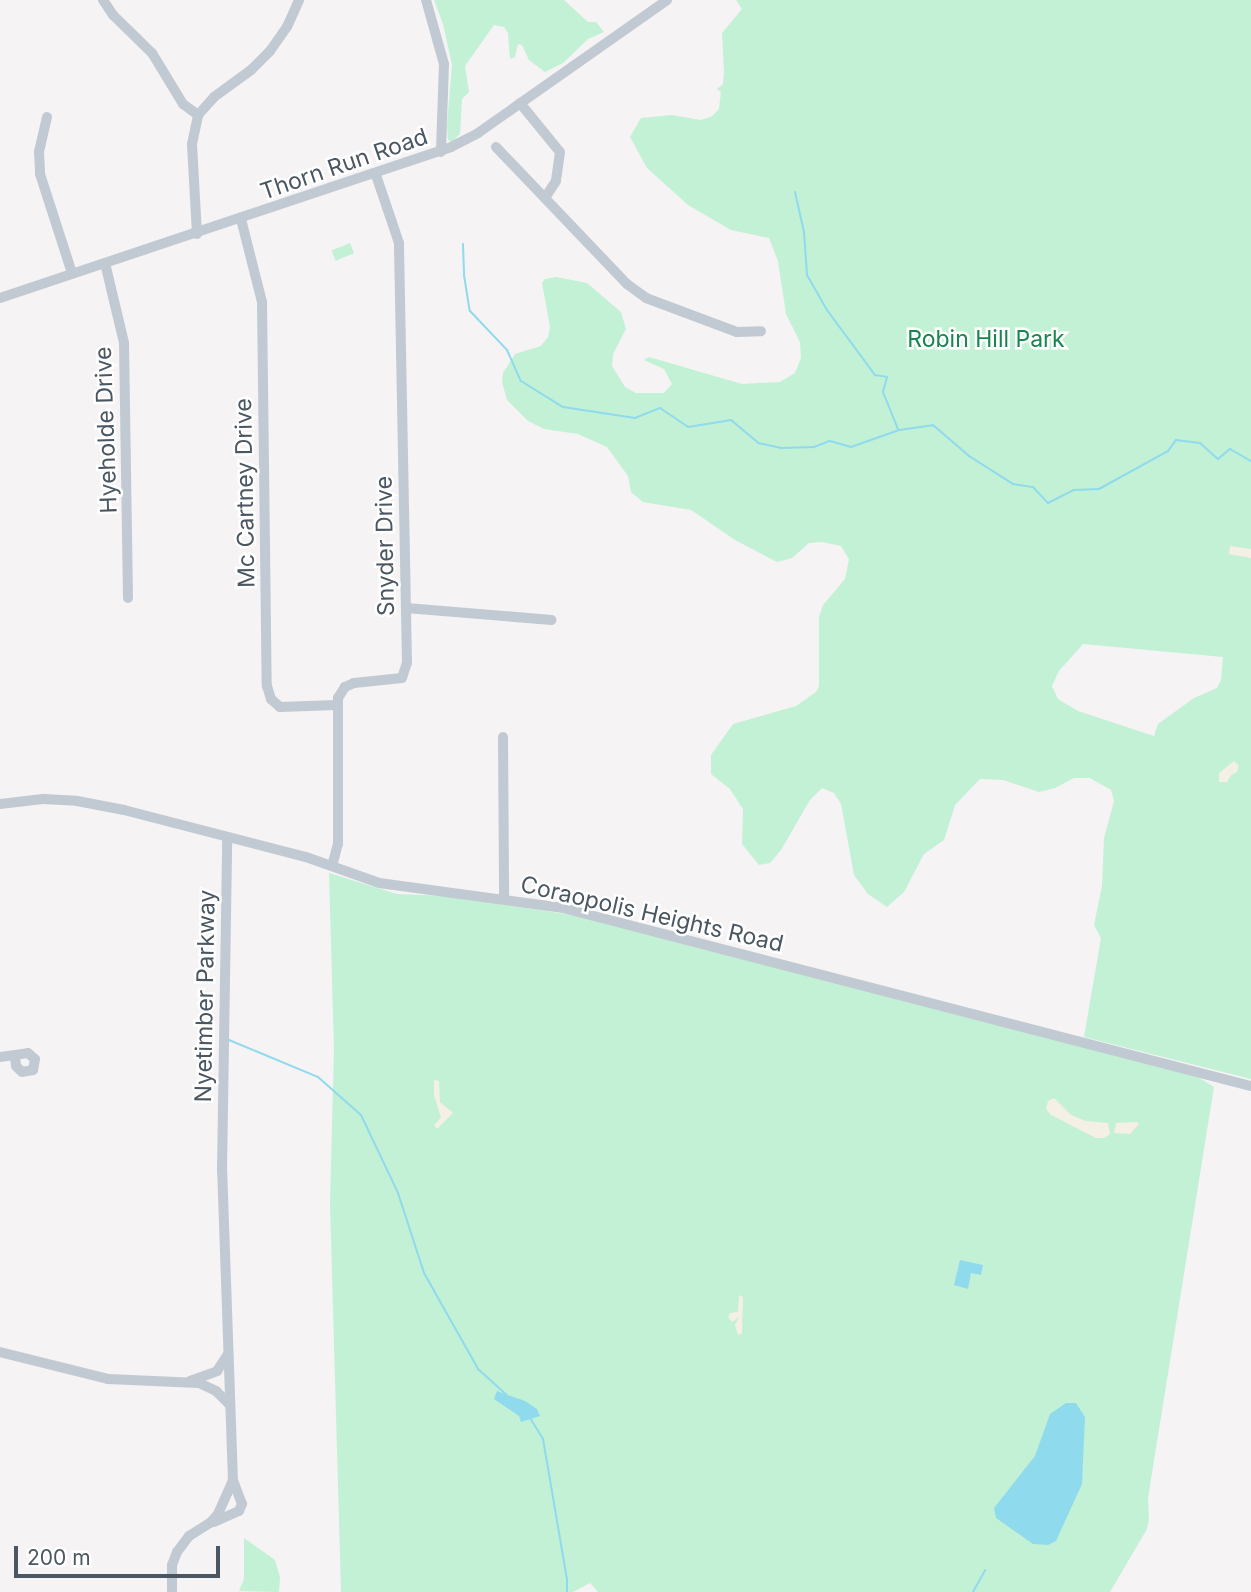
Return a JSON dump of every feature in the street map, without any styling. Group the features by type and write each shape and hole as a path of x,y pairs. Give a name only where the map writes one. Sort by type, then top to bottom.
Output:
{"street":[{"path":"103,0 113,15 152,53 183,104 198,115"},
{"path":"197,234 192,144 198,115 214,97 264,57 287,27 299,0"},
{"path":"426,0 444,64 441,152"},
{"name":"Thorn Run Road","path":"0,298 441,152 466,140 667,0"},
{"path":"520,103 560,152 556,181 545,198"},
{"path":"47,117 39,152 40,174 72,273"},
{"path":"496,147 626,284 646,298 737,332 761,331"},
{"name":"Snyder Drive","path":"336,705 349,685 402,678 407,663 399,243 376,175"},
{"name":"Mc Cartney Drive","path":"241,219 262,302 267,686 271,699 280,707 336,705"},
{"name":"Hyeholde Drive","path":"105,263 124,343 128,598"},
{"path":"406,608 552,620"},
{"path":"332,866 338,834 336,705"},
{"path":"503,737 504,898"},
{"name":"Coraopolis Heights Road","path":"0,804 52,799 77,801 227,837 332,866 379,883 504,898 626,923 1251,1086"},
{"name":"Nyetimber Parkway","path":"210,1523 239,1511 242,1504 233,1481 230,1405 230,1350 233,1336 229,1171 225,1155 222,1045 227,837"},
{"path":"0,1057 15,1057"},
{"path":"190,1381 217,1371 230,1350"},
{"path":"0,1352 108,1379 190,1381 216,1391 230,1405"},
{"path":"172,1592 172,1565 177,1552 189,1536 210,1523 218,1514 233,1481"}],"green space":[{"path":"434,0 564,0 588,22 596,22 604,32 588,39 563,63 545,72 529,60 522,45 518,44 515,57 510,59 508,33 504,27 494,25 465,66 469,92 462,99 460,134 452,142 448,140 447,125 452,65 443,24"},
{"name":"Robin Hill Park","path":"736,0 1251,0 1251,1079 1084,1037 1101,938 1094,925 1102,886 1104,838 1114,801 1111,790 1090,778 1074,778 1055,788 1039,792 1003,780 980,779 955,805 944,840 924,854 904,892 887,907 868,894 854,875 841,804 834,793 822,788 810,800 781,850 770,863 759,865 742,844 743,809 730,789 711,774 711,755 733,724 796,706 816,692 819,686 819,617 823,605 845,579 849,559 841,546 822,542 809,543 792,558 777,562 735,540 691,510 643,502 631,492 628,476 607,447 578,434 544,429 528,421 507,400 502,382 503,373 515,354 541,346 548,337 550,327 542,283 545,279 556,277 587,283 621,312 626,329 613,354 612,366 625,387 636,393 664,393 672,384 664,369 644,360 649,357 742,384 780,382 795,373 801,358 800,342 786,314 778,261 769,238 731,230 688,205 647,168 630,137 641,118 672,115 700,120 711,117 719,109 721,92 717,89 723,84 724,72 722,33 742,9","holes":["1083,644 1223,657 1221,680 1217,688 1194,698 1158,724 1154,736 1078,711 1058,699 1052,686 1059,671"]},
{"path":"350,243 354,253 336,261 331,250"},
{"path":"329,873 397,894 447,896 572,915 1198,1077 1214,1087 1148,1498 1147,1529 1110,1592 598,1592 590,1583 573,1592 341,1592 330,1203 334,1049"},
{"path":"244,1538 275,1560 280,1577 279,1592 239,1591 244,1579"}],"sand":[{"path":"1230,546 1251,549 1251,558 1229,554"},
{"path":"1234,761 1239,766 1237,772 1231,775 1227,782 1219,782 1219,773"},
{"path":"434,1080 439,1081 440,1102 453,1113 437,1129 434,1125 441,1118 434,1095"},
{"path":"1054,1098 1071,1115 1086,1121 1108,1123 1110,1134 1104,1138 1096,1138 1051,1115 1046,1109 1048,1101"},
{"path":"1116,1123 1139,1124 1130,1134 1114,1133"},
{"path":"739,1295 743,1297 742,1333 738,1335 735,1325 739,1317 732,1322 728,1317 730,1313 738,1312"}],"water":[{"path":"960,1260 983,1265 981,1275 971,1273 968,1289 954,1285"},
{"path":"497,1391 525,1401 537,1409 540,1416 521,1422 519,1416 494,1399"},
{"path":"1066,1403 1076,1403 1085,1417 1082,1484 1056,1541 1048,1545 1033,1544 996,1518 994,1508 1035,1456 1050,1414"}],"waterway":[{"path":"795,192 804,232 807,275 827,310 875,375 887,377 883,392 898,429"},
{"path":"463,244 464,275 470,311 507,350 521,381 563,407 635,418 660,408 688,427 731,420 758,443 782,448 814,447 830,441 851,447 899,430 933,425 969,456 1013,484 1033,487 1048,503 1073,490 1099,489 1168,451 1176,440 1200,443 1218,459 1230,449 1251,461"},
{"path":"229,1040 318,1077 361,1115 398,1193 424,1273 478,1369 506,1394"},
{"path":"530,1418 543,1439 567,1592"},
{"path":"973,1592 985,1570"}]}
